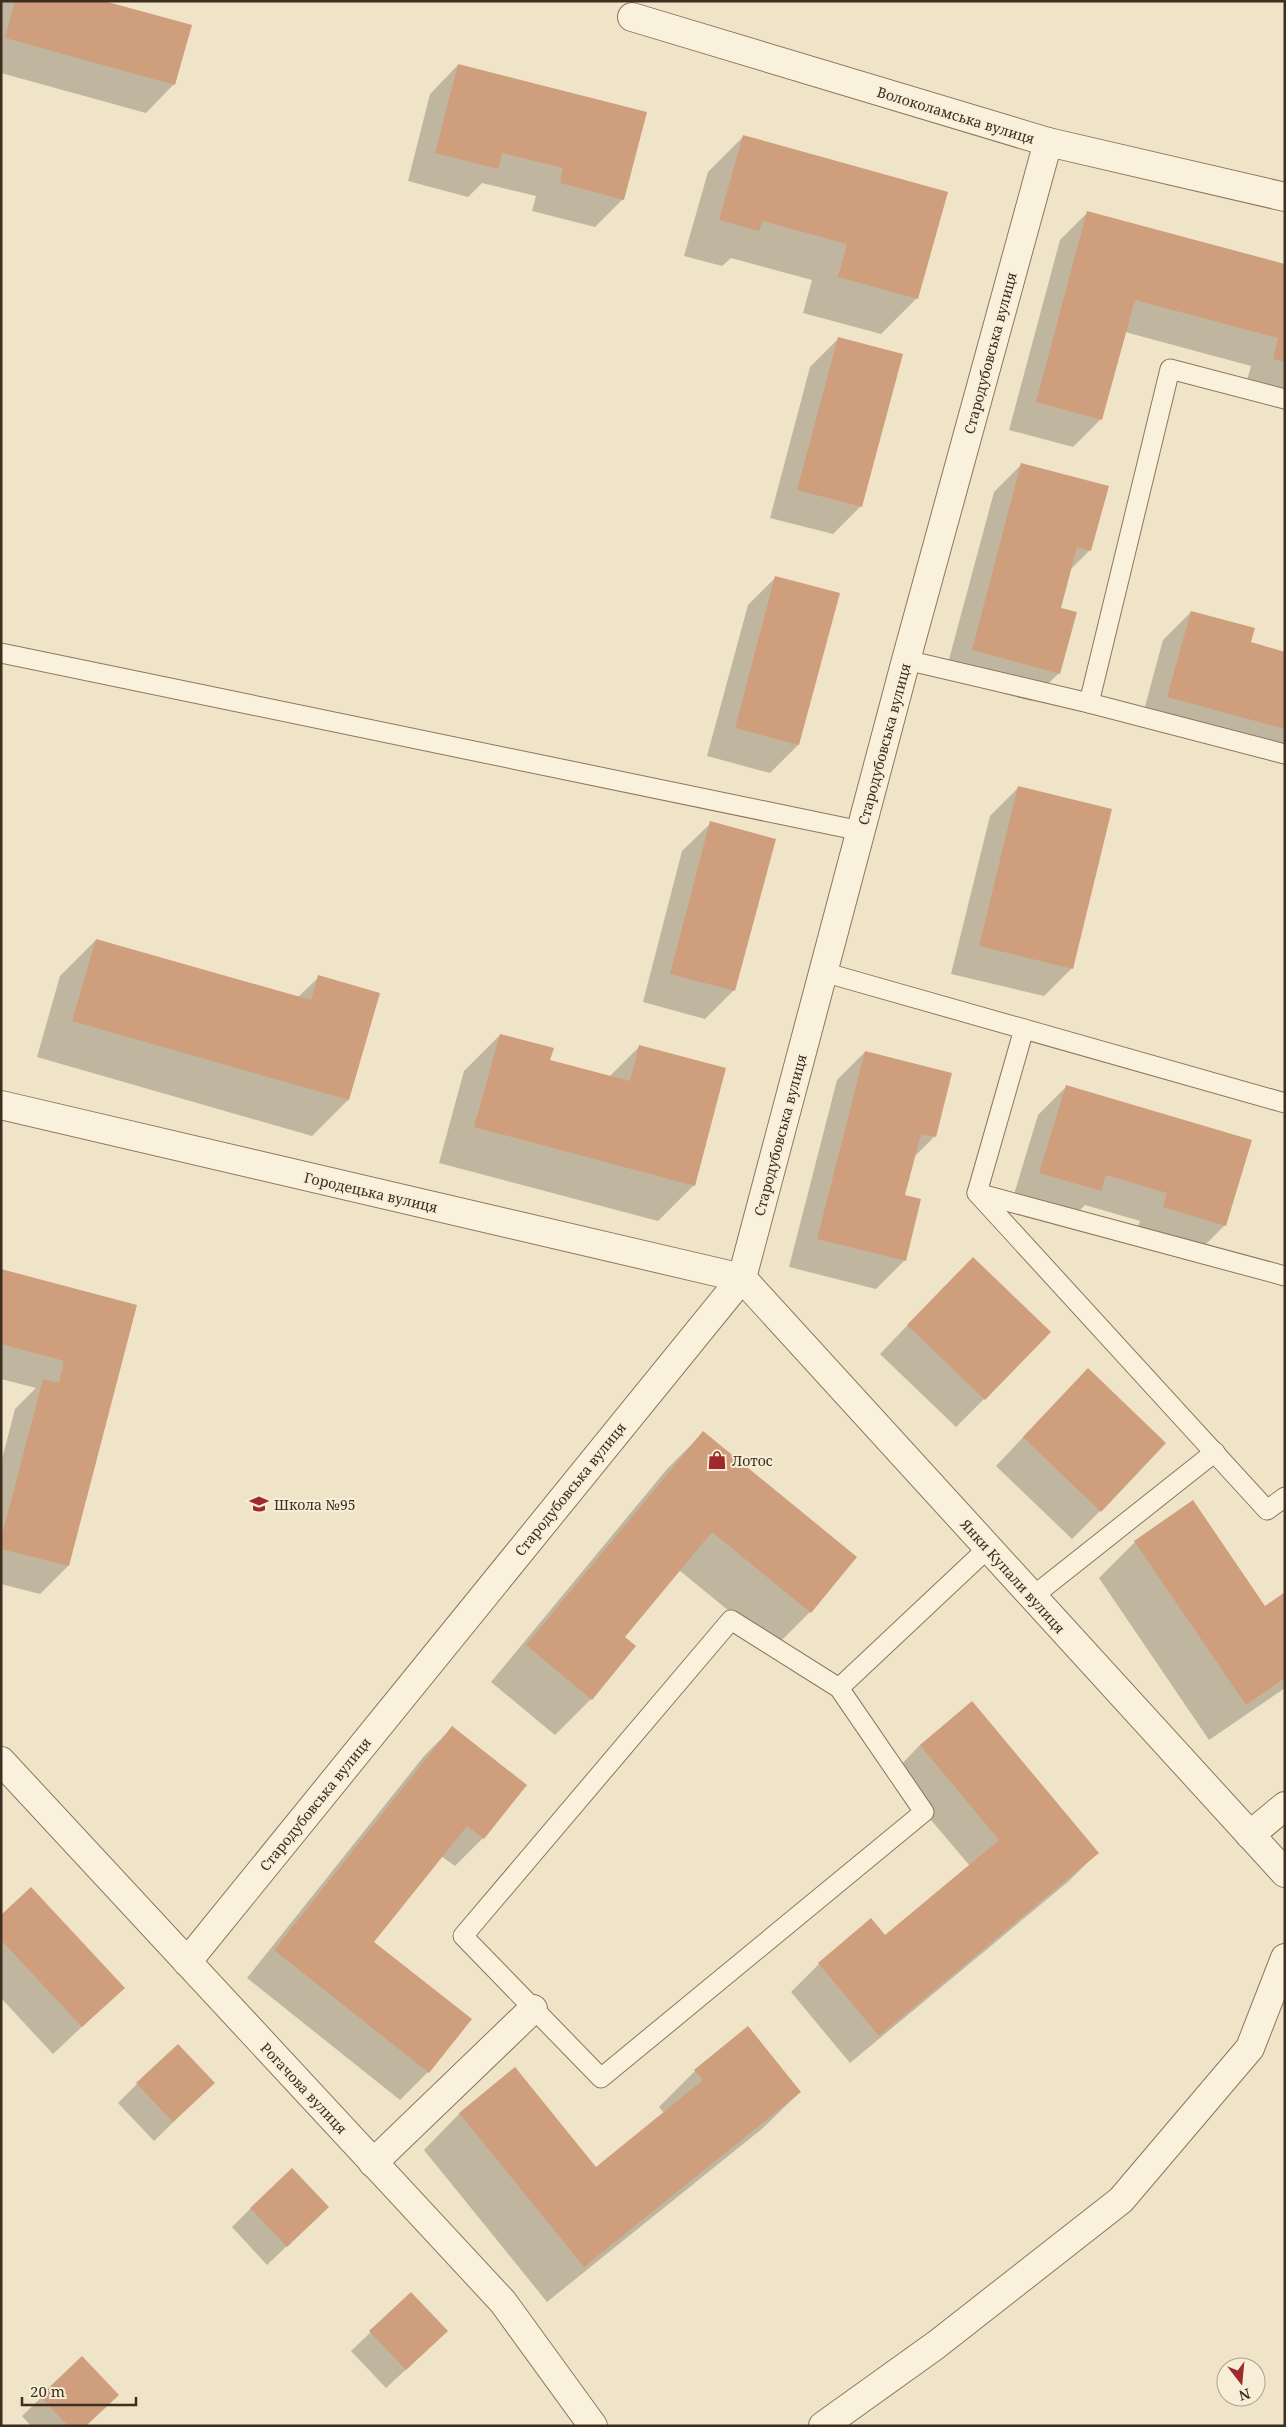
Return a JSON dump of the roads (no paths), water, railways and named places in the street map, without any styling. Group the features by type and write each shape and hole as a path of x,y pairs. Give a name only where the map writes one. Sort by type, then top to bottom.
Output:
{"street":[{"name":"Волоколамська вулиця","path":"632,17 1048,142 1285,197"},
{"name":"Стародубовська вулиця","path":"187,1962 742,1278 906,660 1048,142"},
{"name":"Городецька вулиця","path":"1,1105 742,1278"},
{"name":"Янки Купали вулиця","path":"742,1278 1285,1873"},
{"name":"Рогачова вулиця","path":"1,1761 503,2302 593,2426"},
{"path":"1250,1835 1285,1806"},
{"path":"823,2426 936,2345 1121,2200 1250,2048 1285,1958"},
{"path":"373,2163 533,2009"}],"lane":[{"path":"1090,703 1170,369 1285,399"},
{"path":"1,653 861,831"},
{"path":"906,660 1090,703 1285,754"},
{"path":"823,972 1285,1103"},
{"path":"977,1193 1024,1029"},
{"path":"977,1193 1285,1276"},
{"path":"977,1193 1267,1510 1285,1497"},
{"path":"1032,1597 1215,1452"},
{"path":"839,1688 988,1548"},
{"path":"731,1620 839,1688 924,1812 601,2078 463,1936 731,1620"}],"place":[{"name":"Лотос","path":"717,1460"},
{"name":"Школа №95","path":"259,1504"}]}
